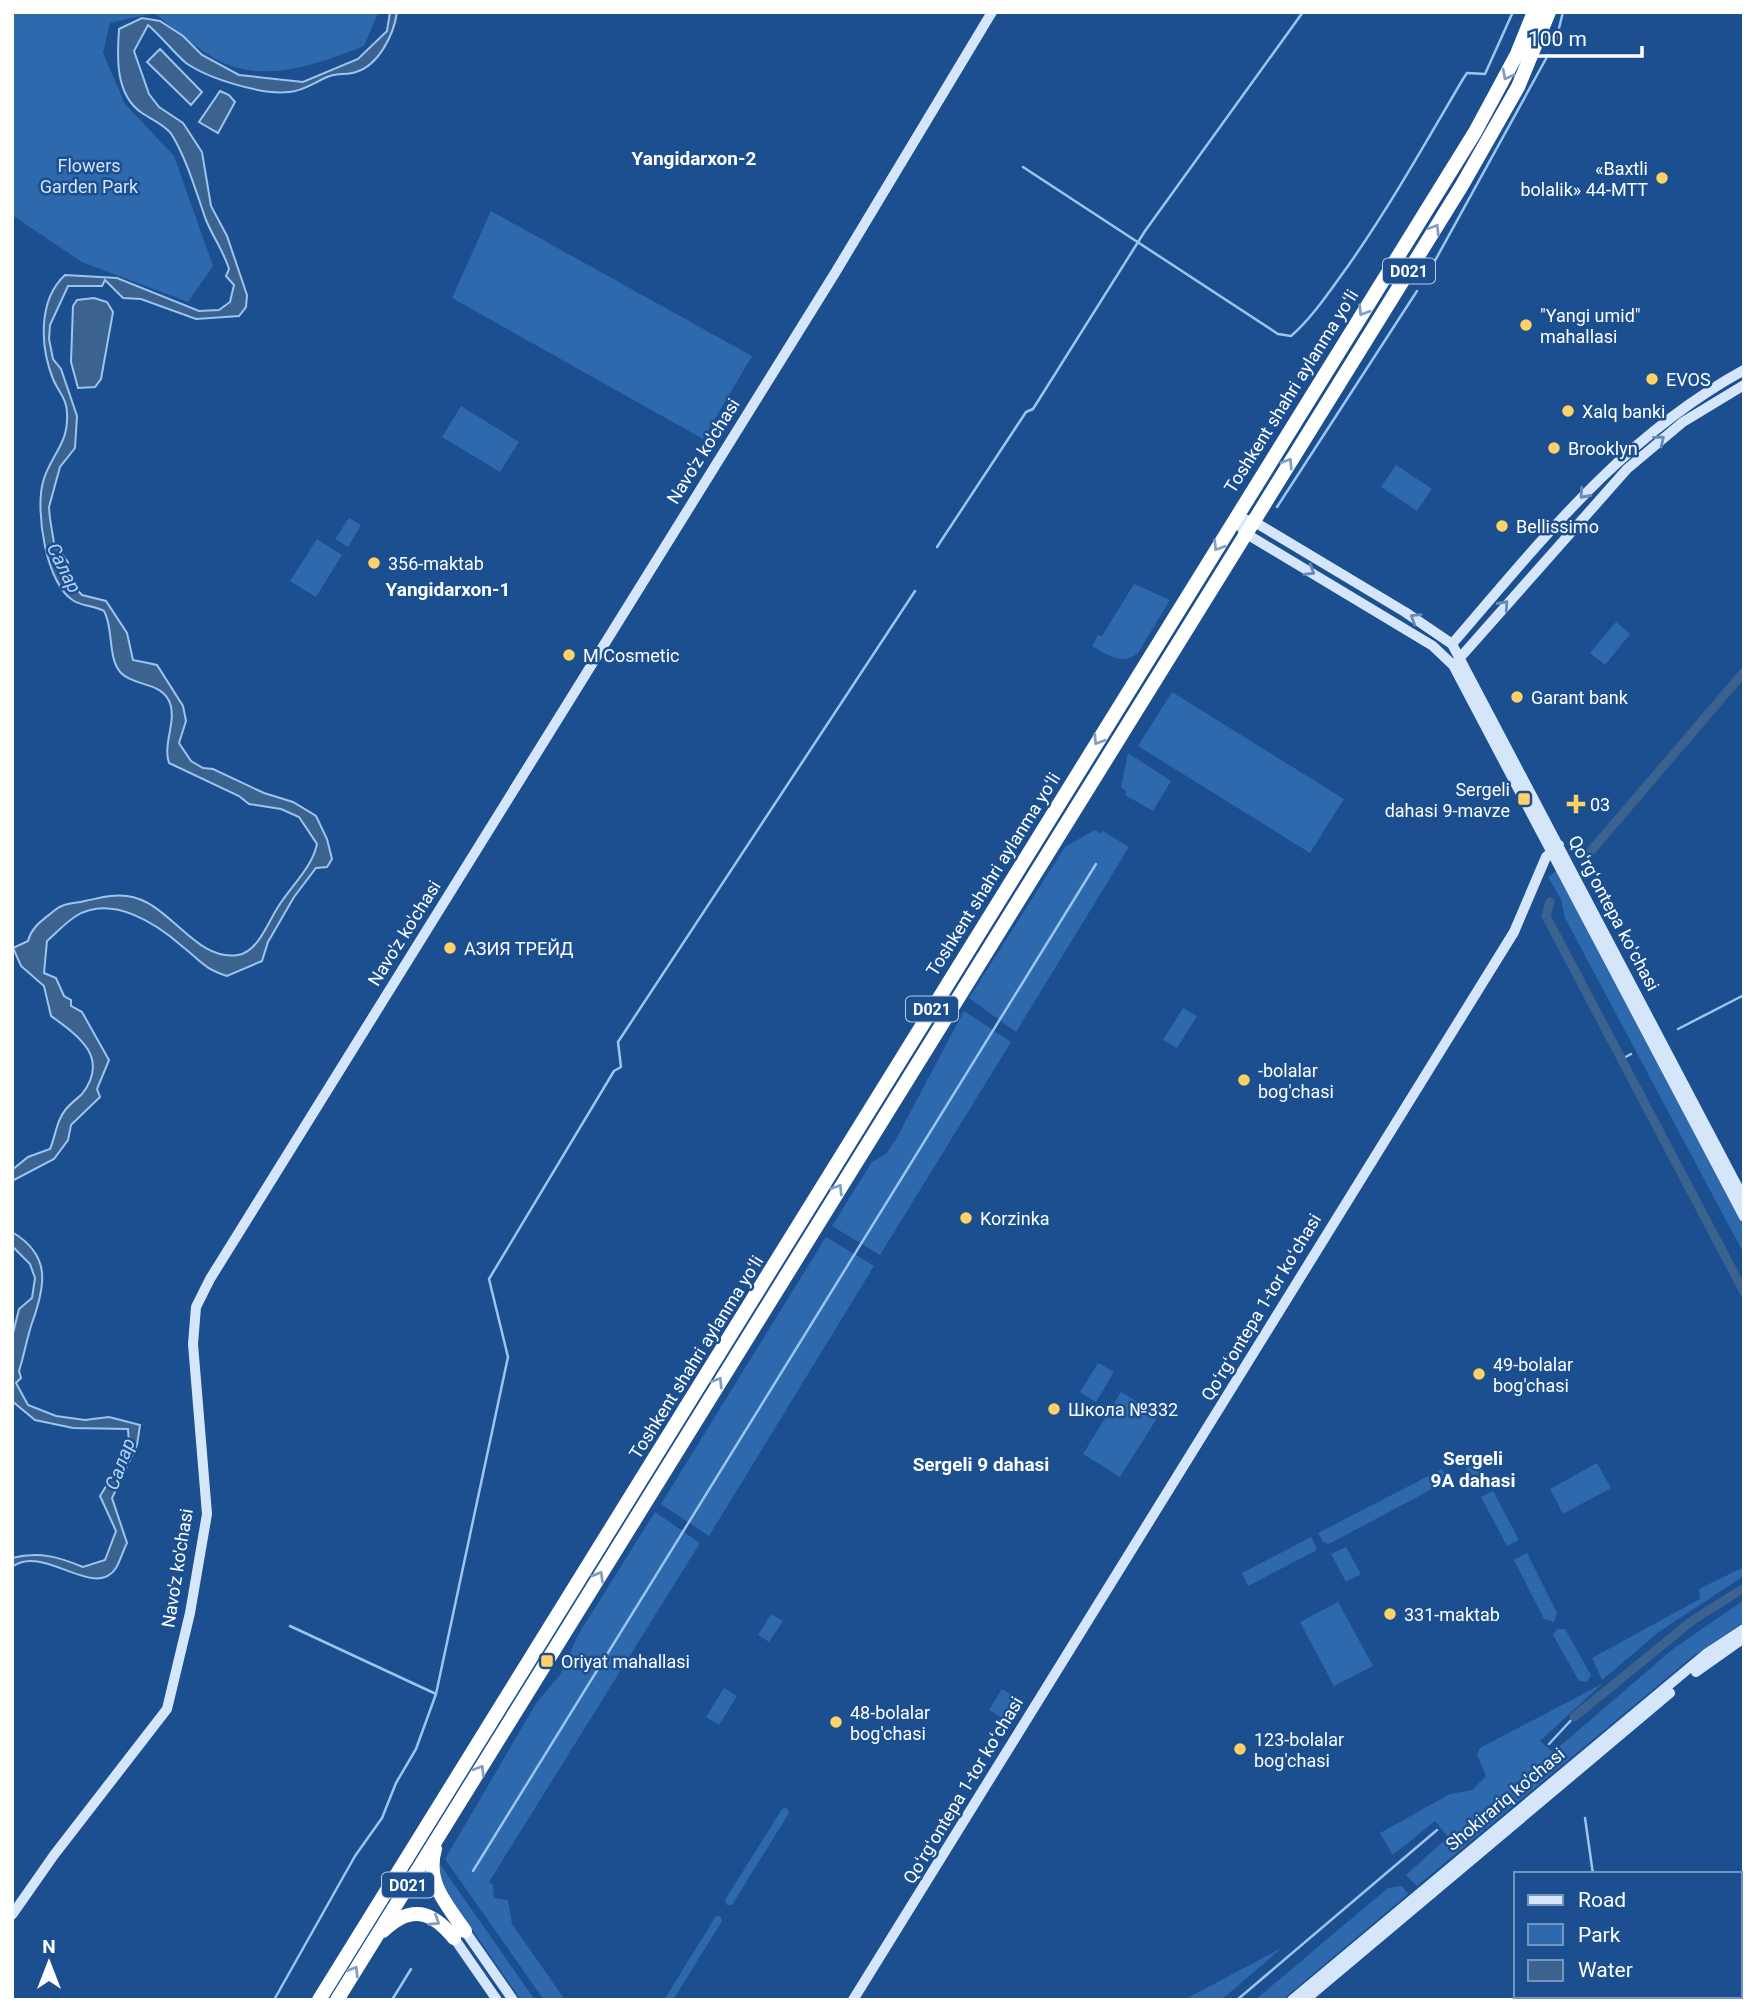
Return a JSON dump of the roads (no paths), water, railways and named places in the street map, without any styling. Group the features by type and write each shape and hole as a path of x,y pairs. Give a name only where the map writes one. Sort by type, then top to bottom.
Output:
{"highway":[{"name":"Toshkent shahri aylanma yoʻli","path":"319,2000 1446,178 1506,77 1534,12"},
{"name":"Toshkent shahri aylanma yoʻli","path":"337,2000 1461,187 1518,87 1549,12"},
{"path":"1446,178 1450,186 1461,187"},
{"path":"1392,264 1403,264 1407,274"},
{"path":"864,1118 867,1128 877,1127"},
{"path":"443,1828 433,1858 434,1882 459,1935"},
{"path":"372,1941 391,1923 412,1914 432,1917 459,1935"}],"main road":[{"name":"Navo'z ko'chasi","path":"12,1915 54,1855 167,1709 190,1613 207,1514 193,1344 195,1307 835,273 992,12"},
{"path":"1452,644 1568,511 1622,456 1676,412 1744,370"},
{"path":"1457,661 1628,469 1683,422 1744,385"},
{"name":"Qoʻrgʻontepa koʻchasi","path":"1235,518 1457,661"},
{"name":"Qoʻrgʻontepa koʻchasi","path":"1249,527 1405,612 1452,644 1457,661 1744,1217"},
{"name":"Qoʻrgʻontepa koʻchasi","path":"1554,847 1744,1199"},
{"name":"Qoʻrgʻontepa 1-tor koʻchasi","path":"853,2000 1514,932 1554,847"},
{"name":"Shokirariq ko'chasi","path":"1292,2000 1689,1669 1744,1629"},
{"name":"Shokirariq ko'chasi","path":"1305,2000 1697,1670 1744,1638"},
{"path":"459,1935 497,2000"},
{"path":"459,1935 513,2000"}],"water":[{"name":"Салар","path":"390,12 397,12 393,30 372,63 356,72 330,76 294,91 265,91 208,75 186,63 148,25 134,51 149,94 159,107 183,123 202,152 211,206 227,236 247,295 246,307 239,316 196,319 141,299 123,298 105,280 102,286 68,286 50,325 49,339 53,359 61,369 77,416 75,448 60,467 49,507 54,543 68,562 70,582 82,595 106,601 127,633 133,660 157,665 183,706 186,721 179,743 191,761 264,793 293,802 316,816 327,839 332,859 327,867 316,868 294,897 268,942 262,961 227,976 208,967 147,921 119,910 104,908 76,916 47,941 44,973 56,978 64,996 71,1000 71,1006 82,1012 109,1060 97,1089 100,1097 71,1125 68,1140 54,1159 12,1181 12,1170 28,1157 50,1149 58,1123 68,1107 82,1094 93,1069 88,1049 51,1016 44,986 21,966 13,948 28,941 38,924 62,906 106,897 127,896 156,908 208,949 222,955 245,953 262,936 278,907 306,869 317,844 299,817 281,809 249,804 239,796 169,763 167,747 172,714 168,699 158,690 121,673 114,659 104,611 77,603 64,592 56,580 45,546 41,511 43,482 62,442 67,424 66,403 53,379 44,338 46,310 56,285 65,275 117,278 199,311 219,310 230,302 234,285 226,276 229,269 227,263 206,220 178,145 170,132 133,105 122,86 118,63 119,29 142,18 160,21 183,36 202,55 239,75 303,82 358,59 387,31"},
{"path":"160,49 202,92 191,105 147,62"},
{"path":"220,91 235,102 218,133 199,122"},
{"path":"94,298 107,302 113,312 101,379 95,387 78,388 71,362 73,306 77,300"},
{"name":"Салар","path":"12,1232 34,1250 42,1272 40,1296 19,1371 21,1378 16,1383 28,1405 56,1416 85,1420 109,1417 140,1425 137,1445 112,1498 127,1543 116,1568 107,1576 82,1576 38,1562 25,1562 12,1567 12,1558 31,1555 57,1558 83,1567 105,1560 116,1531 100,1496 129,1444 128,1429 73,1428 35,1420 12,1401 12,1337 19,1309 32,1298 35,1278 30,1264 12,1246"}],"waterway":[{"path":"937,547 1026,412 1033,409 1145,231 1303,12"},
{"path":"1556,40 1563,12"},
{"path":"1023,167 1278,334 1291,336 1307,320 1348,266 1467,73 1485,74 1512,14"},
{"path":"1426,277 1548,55"},
{"path":"1277,507 1417,291"},
{"path":"274,2000 355,1856 382,1818 396,1783 416,1749 436,1694 508,1357 489,1279 614,1071 621,1067 618,1042 915,591"},
{"path":"1590,852 1744,672"},
{"path":"473,1871 1096,864"},
{"path":"1550,902 1546,916 1744,1292"},
{"path":"1678,1029 1744,995"},
{"path":"1622,1059 1631,1054"},
{"path":"1574,1717 1693,1620 1744,1588"},
{"path":"290,1626 436,1694"},
{"path":"1549,1744 1574,1717"},
{"path":"1585,1818 1593,1872"},
{"path":"1237,2000 1437,1830"},
{"path":"392,2000 411,1969"}],"place":[{"name":"«Baxtli bolalik» 44-MTT","path":"1662,178"},
{"name":"\"Yangi umid\" mahallasi","path":"1526,325"},
{"name":"EVOS","path":"1652,379"},
{"name":"Xalq banki","path":"1568,411"},
{"name":"Brooklyn","path":"1554,448"},
{"name":"Bellissimo","path":"1502,526"},
{"name":"356-maktab","path":"374,563"},
{"name":"M Cosmetic","path":"569,655"},
{"name":"Garant bank","path":"1517,697"},
{"name":"Sergeli dahasi 9-mavze","path":"1524,799"},
{"name":"03","path":"1576,804"},
{"name":"АЗИЯ ТРЕЙД","path":"450,948"},
{"name":"-bolalar bog'chasi","path":"1244,1080"},
{"name":"Korzinka","path":"966,1218"},
{"name":"49-bolalar bog'chasi","path":"1479,1374"},
{"name":"Школа №332","path":"1054,1409"},
{"name":"331-maktab","path":"1390,1614"},
{"name":"Oriyat mahallasi","path":"547,1661"},
{"name":"48-bolalar bog'chasi","path":"836,1722"},
{"name":"123-bolalar bog'chasi","path":"1240,1749"}],"district":[{"name":"Yangidarxon-2","path":"694,158"},
{"name":"Yangidarxon-1","path":"448,589"},
{"name":"Sergeli 9 dahasi","path":"981,1464"},
{"name":"Sergeli 9A dahasi","path":"1473,1469"}],"park label":[{"name":"Flowers Garden Park","path":"89,175"}]}
